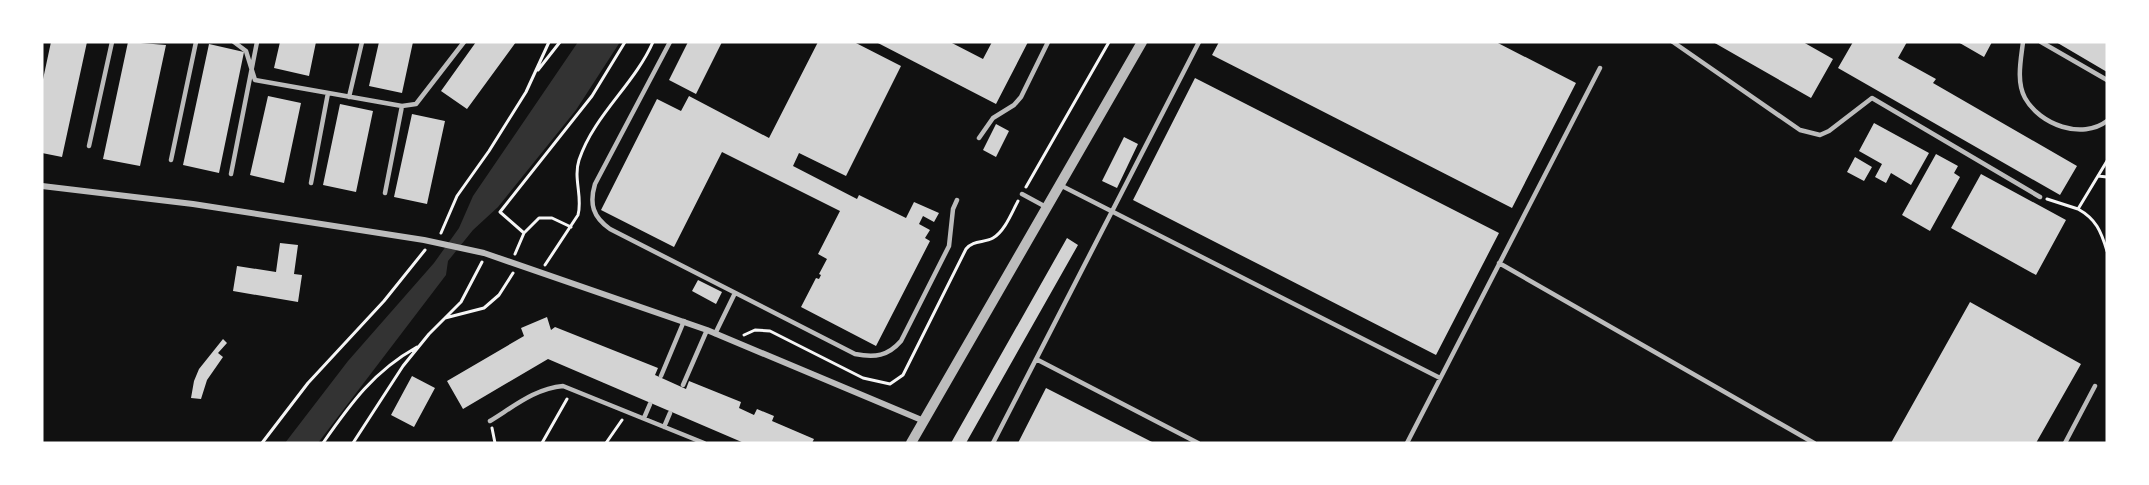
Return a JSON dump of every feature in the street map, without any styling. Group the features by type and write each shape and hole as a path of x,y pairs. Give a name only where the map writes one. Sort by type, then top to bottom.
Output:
{"street":[{"path":"911,443 1142,42"},
{"path":"42,186 193,204 424,240 486,253 684,321 924,421"}],"lane":[{"path":"89,146 112,42"},
{"path":"171,160 196,42"},
{"path":"234,42 246,51 255,80 402,106 416,104 464,42"},
{"path":"231,174 257,42"},
{"path":"349,97 362,42"},
{"path":"670,42 595,184 593,210 596,217 610,229 855,354 870,357 884,354 901,341 949,246 953,209 957,200"},
{"path":"979,138 993,118 1021,98 1048,42"},
{"path":"993,443 1199,42"},
{"path":"1672,42 1800,130 1820,135 1829,131 1872,98 2040,197"},
{"path":"2023,42 2021,82 2024,97 2032,107 2047,119 2066,128 2093,129 2107,121"},
{"path":"2041,42 2107,80"},
{"path":"1407,443 1600,68"},
{"path":"311,183 328,93"},
{"path":"385,193 402,106"},
{"path":"1060,185 1440,378"},
{"path":"1022,194 1046,207"},
{"path":"1499,263 1814,443"},
{"path":"715,334 735,293"},
{"path":"662,376 684,321"},
{"path":"683,385 707,330"},
{"path":"1036,360 1198,443"},
{"path":"2065,443 2096,386"},
{"path":"490,421 549,387 573,389 704,443"},
{"path":"644,418 650,404"},
{"path":"664,427 670,413"}],"path":[{"path":"436,240 446,226 457,196 489,151 533,76 549,42"},
{"path":"533,76 560,42"},
{"path":"524,233 500,212 592,96 625,42"},
{"path":"541,272 571,227 580,208 576,171 586,144 605,113 630,82 653,42"},
{"path":"2078,209 2107,162"},
{"path":"2098,176 2107,177"},
{"path":"2040,197 2078,209 2089,216 2101,229 2107,251"},
{"path":"443,318 458,312 476,311 494,301 515,262 524,233 534,220 546,217 571,227"},
{"path":"262,443 308,383 384,301 421,252 430,247"},
{"path":"353,443 372,411 420,344 469,290 486,253"},
{"path":"323,443 369,382 392,361 420,344"},
{"path":"542,443 573,389"},
{"path":"606,443 628,412"}],"shaded area":[{"path":"578,42 620,42 576,110 498,207 473,230 448,261 446,275 318,443 285,443 348,361 434,263 459,228 473,196"}],"building":[{"path":"51,42 87,42 62,157 42,153 42,84"},
{"path":"128,42 166,45 140,166 103,159"},
{"path":"280,42 316,42 309,76 274,68"},
{"path":"379,42 413,42 402,93 369,86"},
{"path":"476,42 516,42 467,109 441,91"},
{"path":"688,42 722,42 696,94 669,80"},
{"path":"818,42 854,42 901,66 846,176 799,153 793,166 857,199 859,195 906,218 914,202 939,213 934,222 923,216 919,224 930,230 925,238 930,241 876,346 801,307 816,278 819,279 821,275 819,274 827,259 818,254 840,211 722,152 674,247 601,210 657,99 681,111 689,96 769,138"},
{"path":"876,42 950,42 983,59 992,42 1028,42 996,104"},
{"path":"1219,42 1496,42 1576,83 1512,208 1212,55"},
{"path":"1713,42 1803,42 1833,59 1811,98"},
{"path":"1853,42 1907,42 1898,58 1936,79 1933,83 2077,166 2060,195 1838,68"},
{"path":"1958,42 1992,42 1984,57"},
{"path":"2056,42 2107,43 2107,72"},
{"path":"209,44 244,52 219,173 183,165"},
{"path":"1195,78 1499,233 1436,355 1133,200"},
{"path":"268,96 301,103 284,183 250,175"},
{"path":"340,104 373,111 356,192 323,185"},
{"path":"412,114 445,121 427,204 394,197"},
{"path":"1874,123 1929,153 1911,185 1891,173 1886,183 1875,177 1882,164 1859,151"},
{"path":"996,124 1009,131 996,157 983,150"},
{"path":"1124,137 1138,144 1117,188 1102,181"},
{"path":"1936,154 1958,166 1954,173 1960,177 1930,231 1902,215"},
{"path":"1855,157 1872,167 1864,181 1847,172"},
{"path":"1981,174 2066,220 2036,275 1951,228"},
{"path":"1067,238 1078,245 966,443 951,443"},
{"path":"280,243 298,245 294,274 302,275 298,302 233,291 237,266 276,272"},
{"path":"698,280 722,292 716,304 692,291"},
{"path":"1970,302 2081,364 2036,443 1891,443"},
{"path":"547,317 551,330 555,327 658,368 655,375 686,389 689,381 741,402 739,408 754,415 757,409 774,416 772,421 814,439 812,443 744,443 548,359 463,409 447,381 524,336 521,328"},
{"path":"223,339 227,343 218,353 223,357 207,380 201,399 191,398 199,369"},
{"path":"412,376 435,388 414,427 391,415"},
{"path":"1046,388 1154,443 1018,443"}]}
